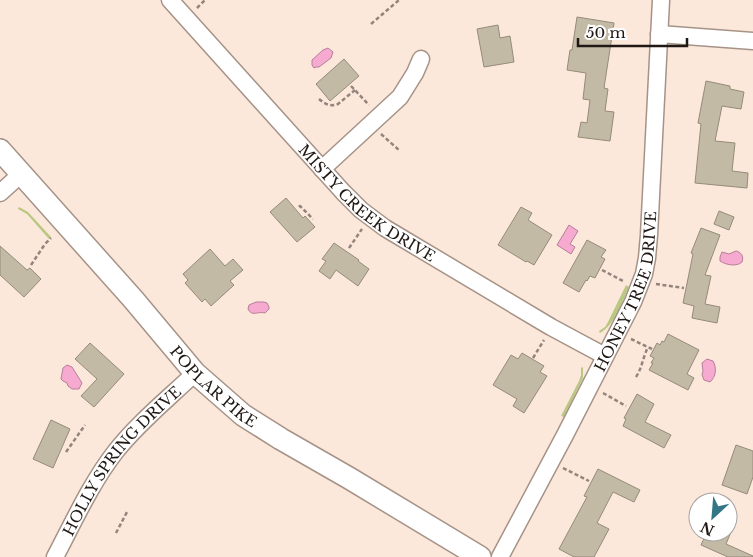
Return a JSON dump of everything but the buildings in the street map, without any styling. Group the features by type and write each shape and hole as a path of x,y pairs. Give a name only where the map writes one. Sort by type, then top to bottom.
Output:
{"main road":[{"name":"POPLAR PIKE","path":"0,150 133,299 195,373 243,415 281,440 349,478 480,557"}],"street":[{"name":"MISTY CREEK DRIVE","path":"170,0 353,203 370,217 385,228 551,327 605,356"},
{"name":"HONEY TREE DRIVE","path":"500,557 566,435 633,302 644,274 650,203 660,0"},
{"path":"659,34 753,41"},
{"path":"322,169 400,97 421,59"},
{"path":"0,193 21,174"},
{"name":"HOLLY SPRING DRIVE","path":"55,557 90,489 117,450 142,423 195,373"}],"path":[{"path":"194,11 205,0"},
{"path":"371,24 399,0"},
{"path":"351,86 372,108"},
{"path":"319,99 327,104 335,105 355,90"},
{"path":"378,131 400,151"},
{"path":"299,207 313,219"},
{"path":"349,248 364,226"},
{"path":"30,265 51,238"},
{"path":"602,270 629,285"},
{"path":"652,283 684,288"},
{"path":"533,358 547,336"},
{"path":"628,337 652,349"},
{"path":"636,377 648,347"},
{"path":"600,392 626,406"},
{"path":"66,452 85,425"},
{"path":"562,468 589,481"},
{"path":"116,533 126,512"}],"green space":[{"path":"19,207 28,212 51,237 49,239 27,214 18,209"},
{"path":"626,285 629,287 618,313 610,325 600,333 599,331 608,322"},
{"path":"583,367 583,378 564,417 561,416 579,381 581,368"}],"shaded area":[{"path":"328,48 333,52 331,58 319,67 314,68 312,60"},
{"path":"569,225 578,231 570,244 575,247 571,254 557,245"},
{"path":"736,251 741,253 742,256 743,260 740,264 731,265 720,261 722,252 729,254"},
{"path":"256,302 267,303 269,309 265,313 251,313 248,309 249,305"},
{"path":"707,359 713,361 715,367 715,375 710,382 704,380 702,375 702,363"},
{"path":"67,365 72,367 82,383 79,389 72,389 61,379 63,368"}]}
